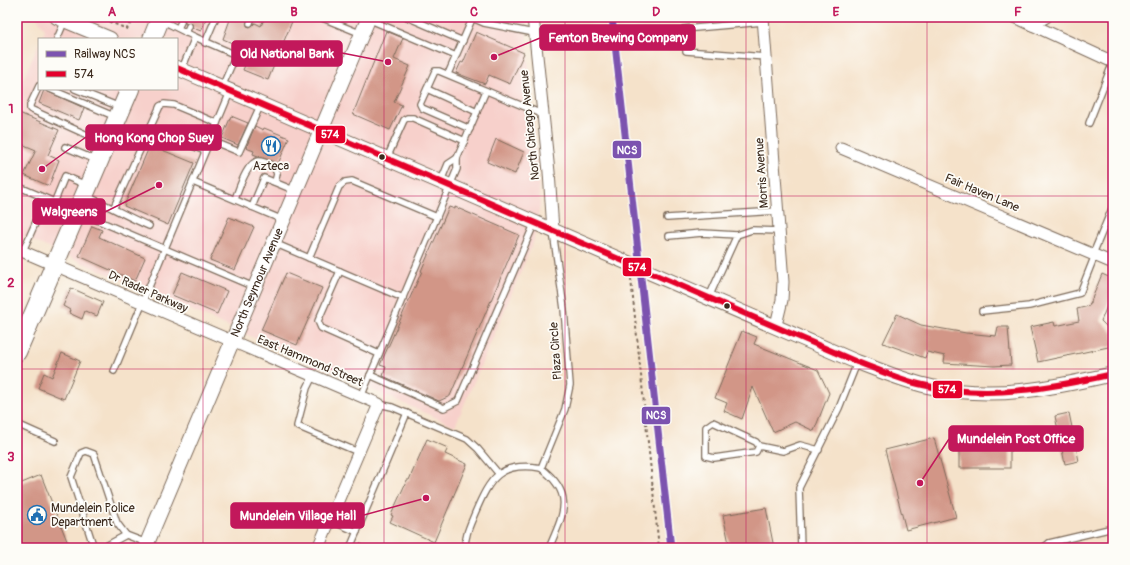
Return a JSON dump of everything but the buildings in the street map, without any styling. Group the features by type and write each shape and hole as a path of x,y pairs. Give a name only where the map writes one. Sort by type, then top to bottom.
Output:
{"main road":[{"path":"152,38 160,18"},
{"path":"18,345 130,90"}],"street":[{"name":"North Chicago Avenue","path":"532,17 549,172 553,230"},
{"path":"1015,17 1113,62"},
{"path":"1032,25 1046,17"},
{"name":"North Seymour Avenue","path":"146,546 369,18"},
{"path":"61,19 108,38"},
{"name":"Morris Avenue","path":"763,19 780,231 782,294 776,326"},
{"path":"180,69 857,362 912,382 954,391 999,393 1020,392 1059,386 1113,374"},
{"name":"Fair Haven Lane","path":"841,148 1113,263"},
{"name":"Dr Rader Parkway","path":"20,250 232,342"},
{"name":"East Hammond Street","path":"232,342 379,404"},
{"path":"318,548 379,404"}],"lane":[{"path":"206,42 216,17"},
{"path":"320,17 362,34"},
{"path":"407,17 463,41"},
{"path":"448,74 472,17 484,23 534,33"},
{"path":"160,18 179,25 186,32 195,37 236,55"},
{"path":"369,18 456,56"},
{"path":"57,38 61,19"},
{"path":"763,19 684,29 686,51 766,57"},
{"path":"186,32 189,26"},
{"path":"180,69 195,37"},
{"path":"114,371 217,123 236,55 240,47"},
{"path":"1089,123 1113,62"},
{"path":"470,129 422,108 420,104 435,71 440,70 542,114"},
{"path":"38,88 30,105 30,109 107,143"},
{"path":"427,89 477,112"},
{"path":"53,90 120,113"},
{"path":"77,90 120,113"},
{"path":"446,183 457,169 457,158 486,91"},
{"path":"114,207 160,106 164,104 174,105 217,123"},
{"path":"210,140 239,152 261,104"},
{"path":"387,158 395,139 407,118 413,118 464,141"},
{"path":"150,128 205,151"},
{"path":"65,147 99,161"},
{"path":"361,397 437,218 446,183 448,164 457,158"},
{"path":"235,199 249,166 253,162 260,160 274,166 277,174 275,182"},
{"path":"54,203 65,176 86,191 114,207 123,215 149,226"},
{"path":"252,207 264,178 296,191"},
{"path":"192,182 284,220"},
{"path":"309,258 339,186 345,182 352,182 437,218"},
{"path":"17,186 255,288"},
{"path":"20,250 46,199"},
{"path":"982,311 1029,306 1080,293 1113,206"},
{"path":"667,218 778,210"},
{"path":"370,375 444,408 458,401 535,222"},
{"name":"Plaza Circle","path":"541,468 565,409 570,385 564,309 553,230"},
{"path":"669,236 702,233 737,235 752,230 780,231"},
{"path":"164,233 170,235"},
{"path":"709,297 737,235"},
{"path":"274,243 403,298"},
{"path":"340,271 318,321 321,328 379,354"},
{"path":"801,548 799,488 839,408 857,362"},
{"path":"312,376 307,388 297,426 358,452"},
{"path":"379,404 392,407 467,439 478,449 498,473"},
{"path":"350,548 407,413"},
{"path":"759,446 756,452 714,458 706,456 706,427 713,422 756,442 759,446 783,452 800,445 819,450"},
{"path":"17,424 55,441"},
{"path":"94,548 71,476 81,454 86,451 94,454 117,523 126,535 146,546"},
{"path":"465,548 465,537 486,488 498,473 510,467 526,465 541,468 554,478 561,487 563,501 562,518 549,548"},
{"path":"330,520 357,532"},
{"path":"1043,548 1049,542 1113,528"},
{"path":"102,548 126,535"}],"path":[{"path":"98,17 127,29 130,24 134,26"},
{"path":"631,279 659,548"},
{"path":"358,543 370,548"}],"shaded area":[{"path":"37,17 525,17 540,205 533,243 455,426 17,234 17,94 38,45 38,90 178,90 178,38 41,38 45,30"}],"rail line":[{"name":"NCS","path":"612,17 671,548"}],"transit line":[{"name":"574","path":"178,68 890,375 923,385 947,389 971,392 995,392 1043,388 1113,374"}],"place":[{"name":"Fenton Brewing Company","path":"494,57"},
{"name":"Old National Bank","path":"388,62"},
{"name":"Azteca","path":"271,146"},
{"name":"Hong Kong Chop Suey","path":"42,169"},
{"name":"Walgreens","path":"159,185"},
{"name":"Mundelein Post Office","path":"920,483"},
{"name":"Mundelein Village Hall","path":"426,498"},
{"name":"Mundelein Police Department","path":"37,515"}]}
